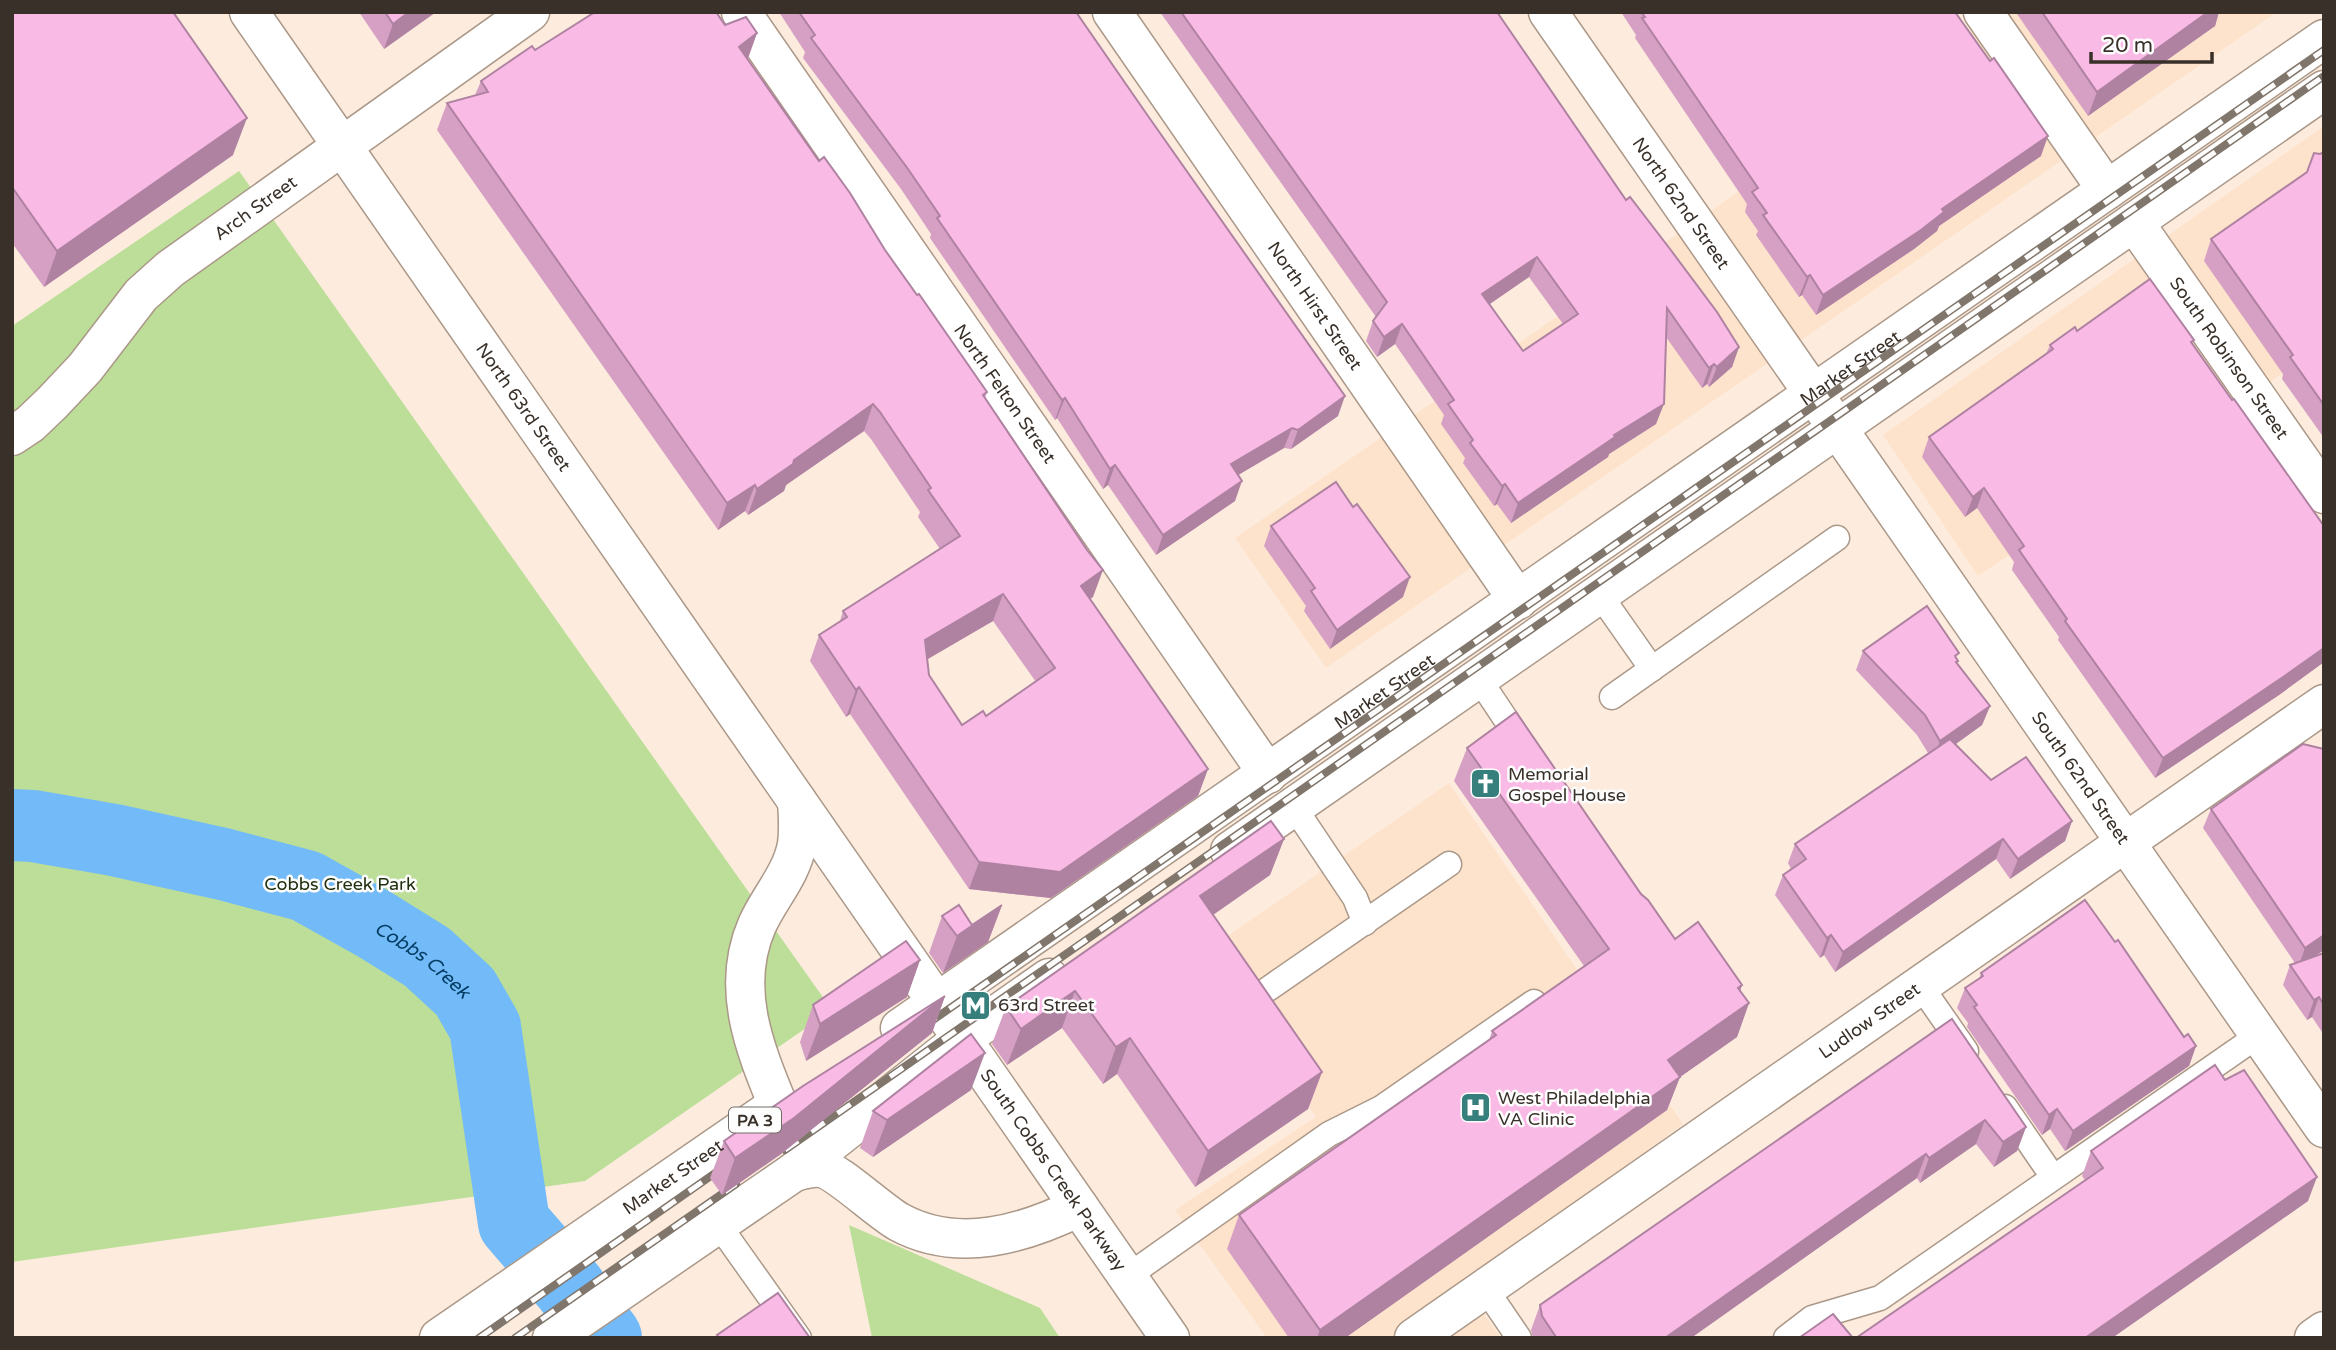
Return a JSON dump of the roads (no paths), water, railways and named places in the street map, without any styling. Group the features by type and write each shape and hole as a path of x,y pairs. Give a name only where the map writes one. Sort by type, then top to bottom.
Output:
{"main road":[{"name":"North 63rd Street","path":"249,12 937,1004"},
{"name":"Arch Street","path":"12,436 30,424 52,403 85,368 141,295 170,269 530,12"},
{"name":"North Felton Street","path":"741,12 1268,774"},
{"name":"North Hirst Street","path":"1112,12 1518,600"},
{"name":"North 62nd Street","path":"1548,12 1838,429"},
{"path":"1983,12 2107,190"},
{"name":"Market Street","path":"877,1043 937,1004 2324,39"},
{"path":"1205,869 2324,90"},
{"name":"South Robinson Street","path":"2134,222 2324,494"},
{"name":"South 62nd Street","path":"1838,429 2324,1128"},
{"name":"Ludlow Street","path":"1414,1338 2324,704"},
{"path":"778,1105 753,1043 744,980 748,950 796,846 797,801"},
{"path":"552,1338 794,1172 962,1039 1073,961"},
{"name":"South Cobbs Creek Parkway","path":"937,1004 1170,1338"},
{"name":"Market Street","path":"443,1335 811,1084"},
{"path":"794,1172 822,1168 833,1173 874,1206 901,1223 930,1233 963,1238 994,1238 1013,1234 1080,1208"},
{"path":"2314,1338 2324,1331"}],"lane":[{"path":"1612,697 1837,538"},
{"path":"1600,594 1652,669"},
{"path":"1479,679 1533,759"},
{"path":"1294,807 1355,898 1365,923"},
{"path":"1268,989 1449,864"},
{"path":"1920,985 2053,1177"},
{"path":"1128,1276 1329,1134 1381,1108 1540,997"},
{"path":"1786,1338 1812,1318 1880,1298 2259,1035"},
{"path":"718,1224 799,1338"},
{"path":"1485,1288 1519,1338"},
{"path":"1826,1314 1842,1338"}],"waterway":[{"name":"Cobbs Creek","path":"12,825 114,840 306,886 427,957 465,992 485,1027 514,1223 569,1287 606,1338"}],"railway":[{"path":"923,1027 2324,50"},
{"path":"785,1150 2324,76"},
{"path":"479,1338 728,1164"},
{"path":"515,1338 736,1184"}],"place":[{"name":"Memorial Gospel House","path":"1485,784"},
{"name":"63rd Street","path":"975,1005"},
{"name":"West Philadelphia VA Clinic","path":"1475,1108"}],"park label":[{"name":"Cobbs Creek Park","path":"340,884"}]}
